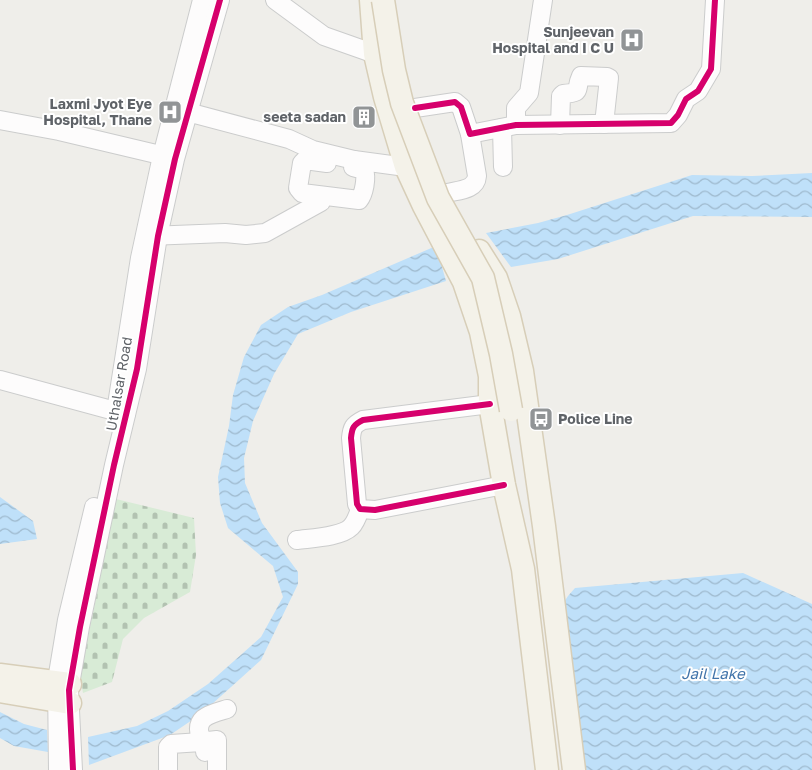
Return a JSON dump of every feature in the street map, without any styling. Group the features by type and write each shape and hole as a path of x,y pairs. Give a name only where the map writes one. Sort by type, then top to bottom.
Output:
{"main road":[{"path":"371,0 386,54 415,108 449,201 496,278 509,316 522,371 544,526 574,770"},
{"path":"383,0 394,70 402,103 438,198 483,278 512,410 533,550 548,588 556,624"},
{"path":"390,0 385,97 406,167 464,282 481,332 490,376 490,404 504,485 523,569 547,770"},
{"path":"0,675 64,693"},
{"path":"0,690 64,693"}],"street":[{"name":"Uthalsar Road","path":"58,770 67,620 98,516 121,412 132,355 140,258 152,236 169,157 182,110 202,0"},
{"path":"220,0 182,110 289,139 312,155 353,163 406,167"},
{"path":"275,0 324,36 386,54"},
{"path":"503,167 509,127 516,108 529,93 543,0"},
{"path":"470,134 509,127 671,123 678,115 686,99 698,91 711,69 715,0"},
{"path":"560,125 561,96 563,94 576,93 581,76 609,78 604,124"},
{"path":"415,108 455,102 461,107 470,134 477,176 476,183 473,187 447,194"},
{"path":"0,120 59,130 169,157"},
{"path":"312,155 302,163 298,188 302,193 359,200 362,197 366,174 364,170 353,163"},
{"path":"152,236 225,233 246,235 265,232 321,202"},
{"path":"0,380 121,412"},
{"path":"297,540 340,534 356,522 360,509 357,504 351,438 352,428 356,424 363,420 490,404"},
{"path":"360,509 375,510 504,485"},
{"path":"64,693 73,770"},
{"path":"217,770 220,738 208,741 201,739 199,727 201,721 207,715 227,709"},
{"path":"168,770 168,748 171,744 201,742 205,745 206,770"}],"green space":[{"path":"116,499 194,518 196,555 190,592 144,618 123,639 112,682 83,693 80,677"}],"water":[{"path":"812,173 812,217 693,216 558,259 511,267 486,233 538,223 567,215 692,175 752,176"},
{"path":"436,246 446,281 351,312 298,334 274,374 253,421 244,458 245,483 262,523 298,572 298,584 261,660 201,714 170,735 89,765 88,737 137,726 168,711 208,684 261,637 283,597 273,566 228,528 220,503 218,477 229,426 233,395 244,357 261,325 288,307 322,295"},
{"path":"0,497 33,521 37,539 0,544"},
{"name":"Jail Lake","path":"743,573 812,604 812,770 585,770 562,605 568,596 575,588"},
{"path":"0,712 24,724 47,730 48,752 14,746 0,738"}],"cycle path":[{"path":"73,770 69,690 80,627 114,465 137,369 158,236 175,159 220,0"},
{"path":"415,108 455,102 461,107 470,134 516,125 671,123 678,115 686,99 698,91 711,69 715,0"},
{"path":"490,404 363,420 355,425 351,438 357,504 360,509 375,510 504,485"}],"place":[{"name":"Sunjeevan Hospital and I C U","path":"632,40"},
{"name":"Laxmi Jyot Eye Hospital, Thane","path":"170,112"},
{"name":"seeta sadan","path":"364,117"},
{"name":"Police Line","path":"541,419"}]}
